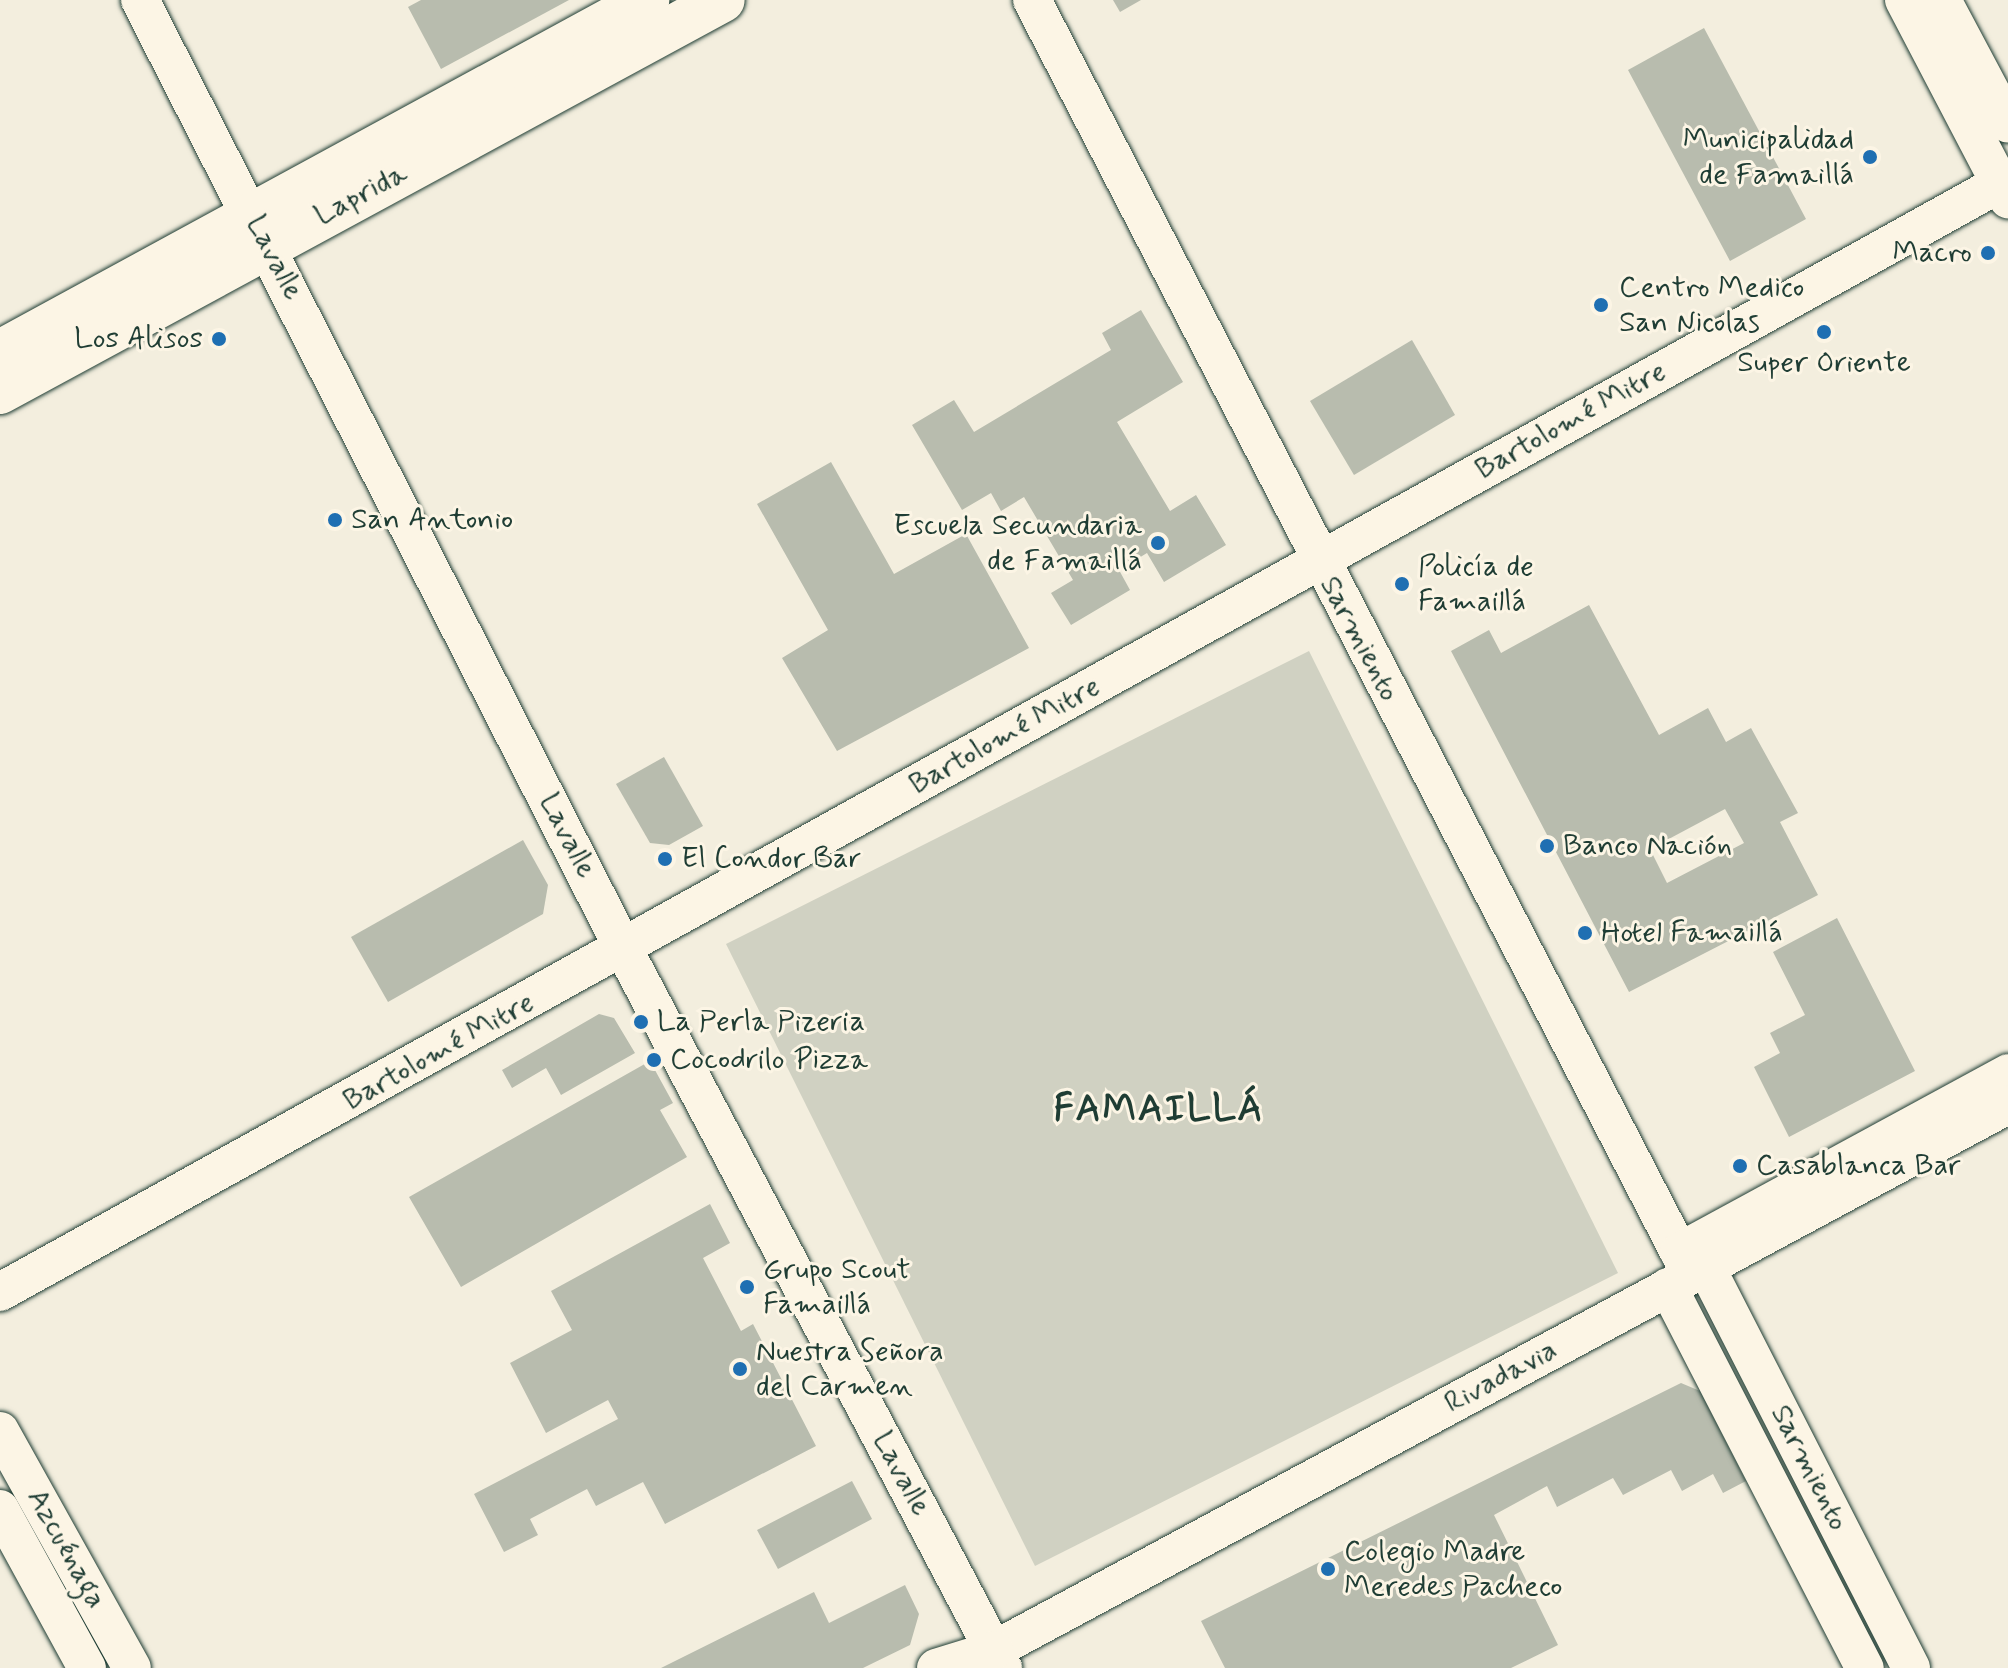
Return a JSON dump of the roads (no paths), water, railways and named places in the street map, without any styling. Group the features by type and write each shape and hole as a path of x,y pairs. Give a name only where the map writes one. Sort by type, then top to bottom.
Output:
{"main road":[{"name":"Laprida","path":"0,392 260,230 647,0"},
{"name":"Laprida","path":"0,352 260,230 723,0"}],"street":[{"name":"Lavalle","path":"140,0 990,1662"},
{"name":"Sarmiento","path":"1032,0 1317,560 1686,1270 1911,1668"},
{"path":"1904,0 2006,188"},
{"path":"1942,0 2008,124"},
{"name":"Bartolomé Mitre","path":"0,1292 624,950 1317,560 2006,188"},
{"name":"Rivadavia","path":"936,1668 990,1662 1686,1270 2008,1073"},
{"name":"Rivadavia","path":"1686,1270 2008,1105"},
{"name":"Sarmiento","path":"1686,1270 1865,1668"},
{"name":"Azcuénaga","path":"0,1431 132,1668"},
{"name":"Azcuénaga","path":"0,1509 87,1668"}],"place":[{"name":"Municipalidad de Famaillá","path":"1870,157"},
{"name":"Macro","path":"1988,253"},
{"name":"Centro Medico San Nicolas","path":"1601,305"},
{"name":"Super Oriente","path":"1824,332"},
{"name":"Los Alisos","path":"219,339"},
{"name":"San Antonio","path":"335,520"},
{"name":"Escuela Secundaria de Famaillá","path":"1158,543"},
{"name":"Policía de Famaillá","path":"1402,584"},
{"name":"Banco Nación","path":"1547,846"},
{"name":"El Condor Bar","path":"665,859"},
{"name":"Hotel Famaillá","path":"1585,933"},
{"name":"La Perla Pizeria","path":"641,1022"},
{"name":"Cocodrilo Pizza","path":"654,1060"},
{"name":"Casablanca Bar","path":"1740,1166"},
{"name":"Grupo Scout Famaillá","path":"747,1287"},
{"name":"Nuestra Señora del Carmen","path":"740,1369"},
{"name":"Colegio Madre Meredes Pacheco","path":"1328,1569"}],"district":[{"name":"FAMAILLÁ","path":"1159,1110"}]}
